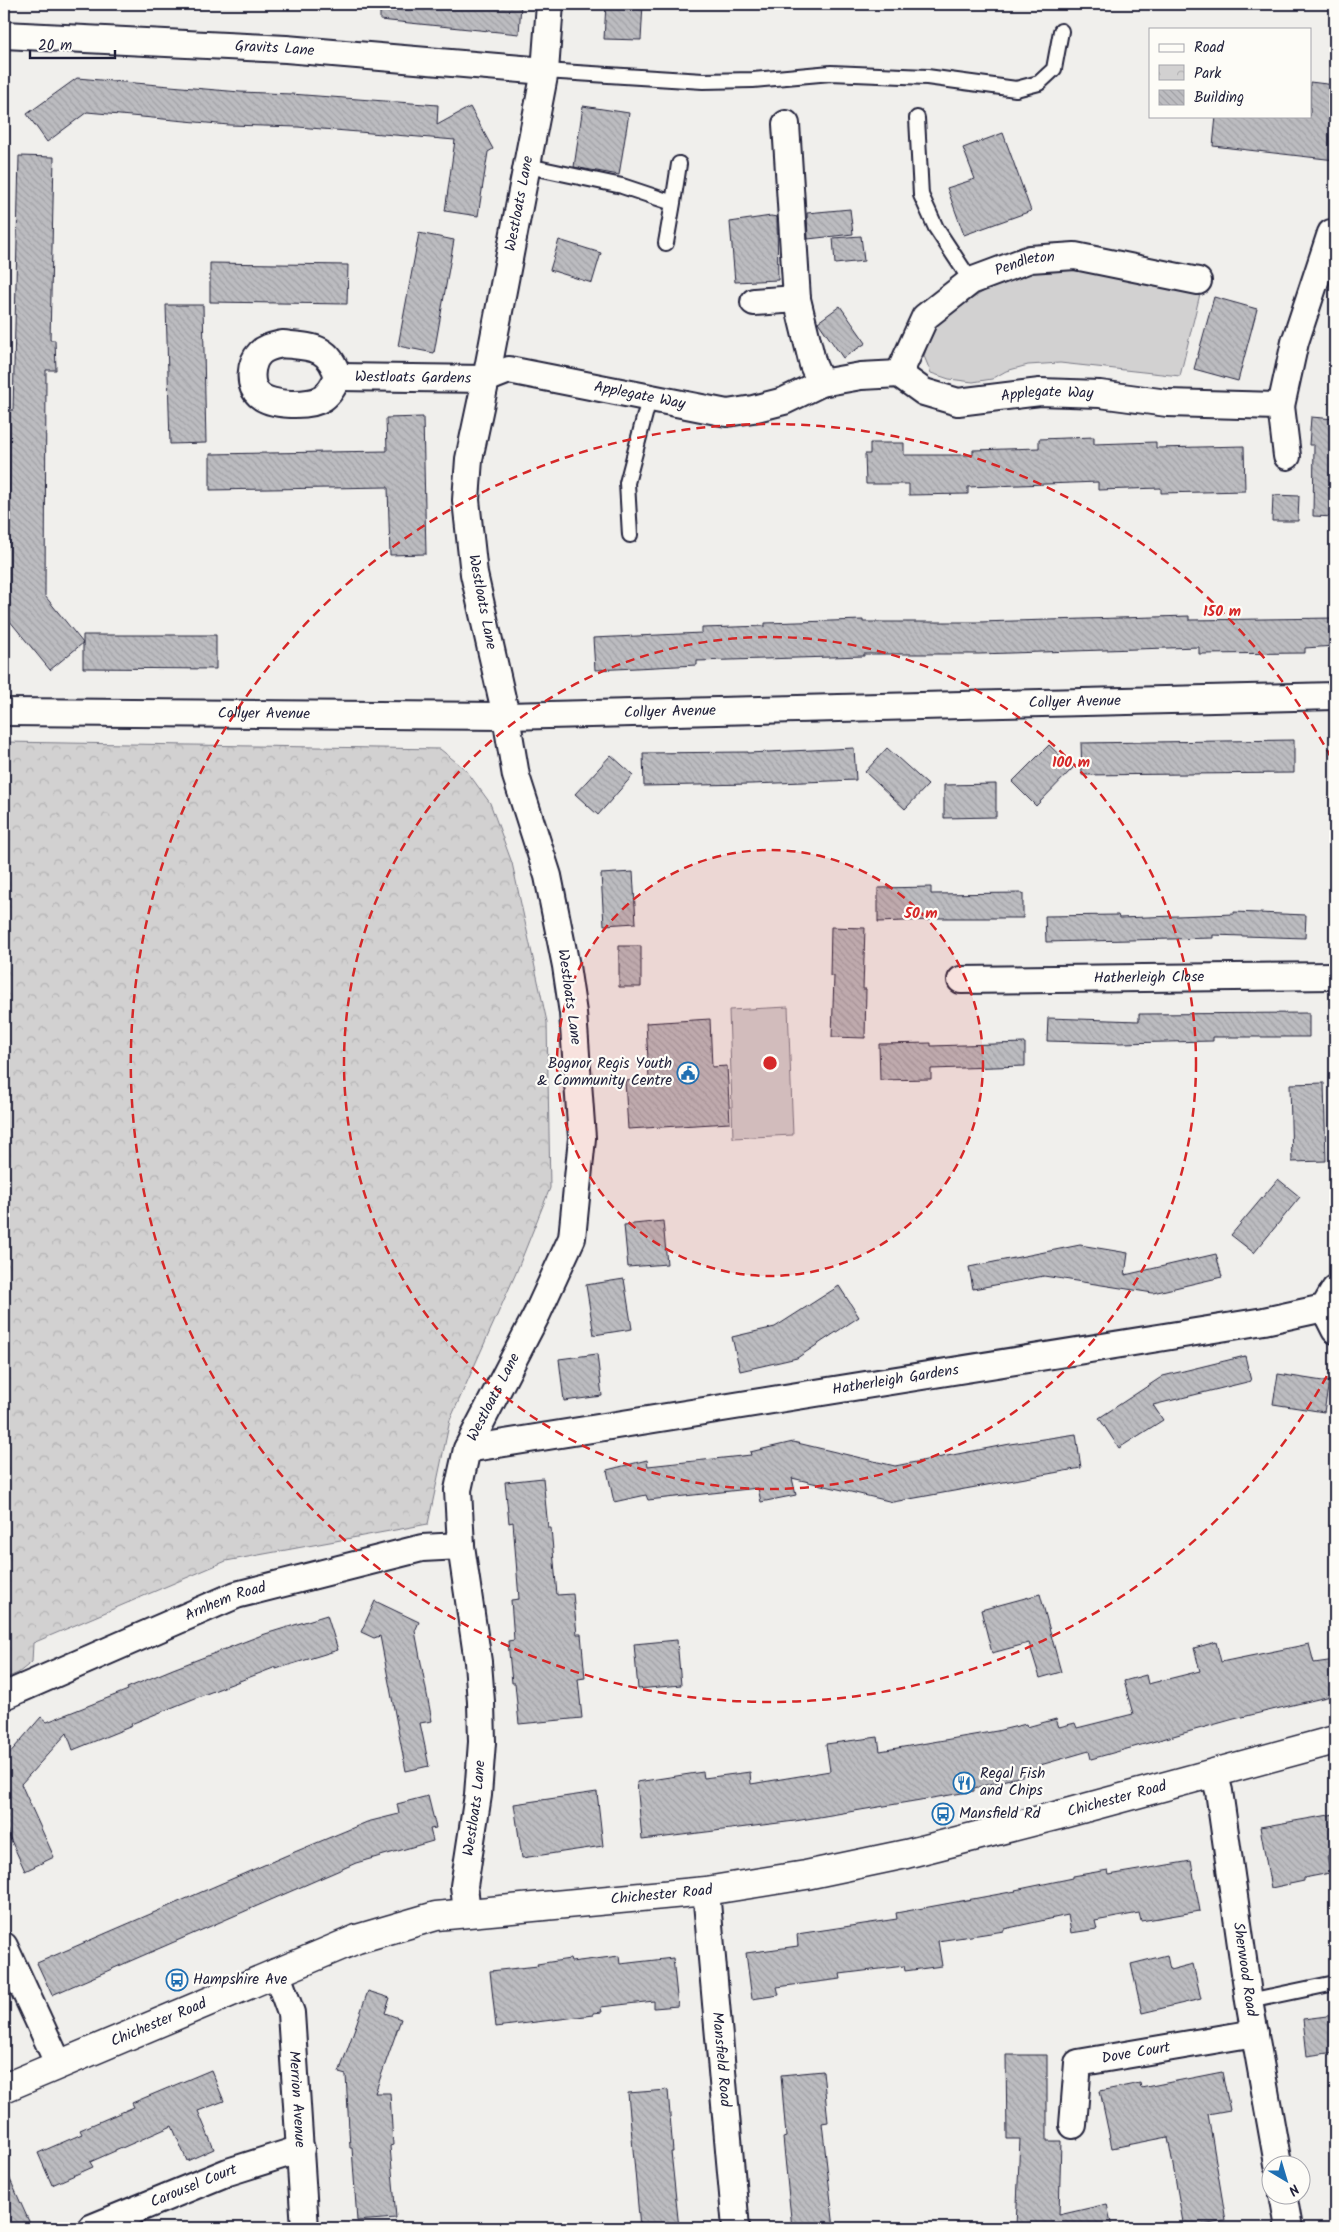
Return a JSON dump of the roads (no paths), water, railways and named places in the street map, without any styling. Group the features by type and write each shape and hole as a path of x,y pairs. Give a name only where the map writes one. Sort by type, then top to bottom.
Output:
{"main road":[{"name":"Chichester Road","path":"4,2088 357,1939 436,1916 706,1891 806,1875 906,1854 1059,1815 1335,1740"}],"street":[{"name":"Westloats Lane","path":"467,1912 464,1886 478,1795 482,1742 478,1662 461,1546 458,1490 467,1449 537,1314 572,1238 582,1138 573,1013 566,966 548,876 516,776 506,716 474,574 466,500 469,459 528,166 545,71 550,4"},
{"name":"Gravits Lane","path":"4,34 286,49 545,71"},
{"path":"786,124 797,299 813,365 821,383"},
{"path":"1288,456 1281,406 1295,342 1331,233 1335,233"},
{"name":"Pendleton","path":"899,374 925,317 971,281 1030,259 1075,256 1198,281"},
{"path":"754,302 797,299"},
{"name":"Applegate Way","path":"486,379 509,370 727,413 784,401 821,383 861,376 899,374 924,392 958,402 1040,392 1100,394 1167,402 1281,406"},
{"name":"Westloats Gardens","path":"338,376 486,379"},
{"name":"Collyer Avenue","path":"4,712 506,716 1335,696"},
{"name":"Hatherleigh Close","path":"961,980 1335,976"},
{"name":"Hatherleigh Gardens","path":"467,1449 1332,1309"},
{"name":"Arnhem Road","path":"4,1696 236,1596 422,1548 461,1546"},
{"name":"Sherwood Road","path":"1214,1773 1219,1791 1249,2001 1276,2154"},
{"name":"Mansfield Road","path":"706,1891 736,2228"},
{"path":"4,1946 59,2065"},
{"name":"Merrion Avenue","path":"276,1972 291,2014 305,2228"},
{"name":"Dove Court","path":"1073,2125 1078,2063 1255,2033"},
{"name":"Carousel Court","path":"91,2228 228,2172 300,2149"},
{"path":"1285,2204 1289,2228"}],"lane":[{"path":"545,71 702,81 753,80 831,73 926,77 1016,89 1039,83 1054,69 1061,31"},
{"path":"917,118 921,195 936,228 971,281"},
{"path":"666,243 679,164"},
{"path":"528,166 622,186 673,203"},
{"path":"630,535 627,483 649,399"},
{"path":"1249,2001 1335,1983"}],"place":[{"name":"Bognor Regis Youth & Community Centre","path":"688,1073"},
{"name":"Regal Fish and Chips","path":"964,1783"},
{"name":"Mansfield Rd","path":"943,1814"},
{"name":"Hampshire Ave","path":"177,1980"}]}
